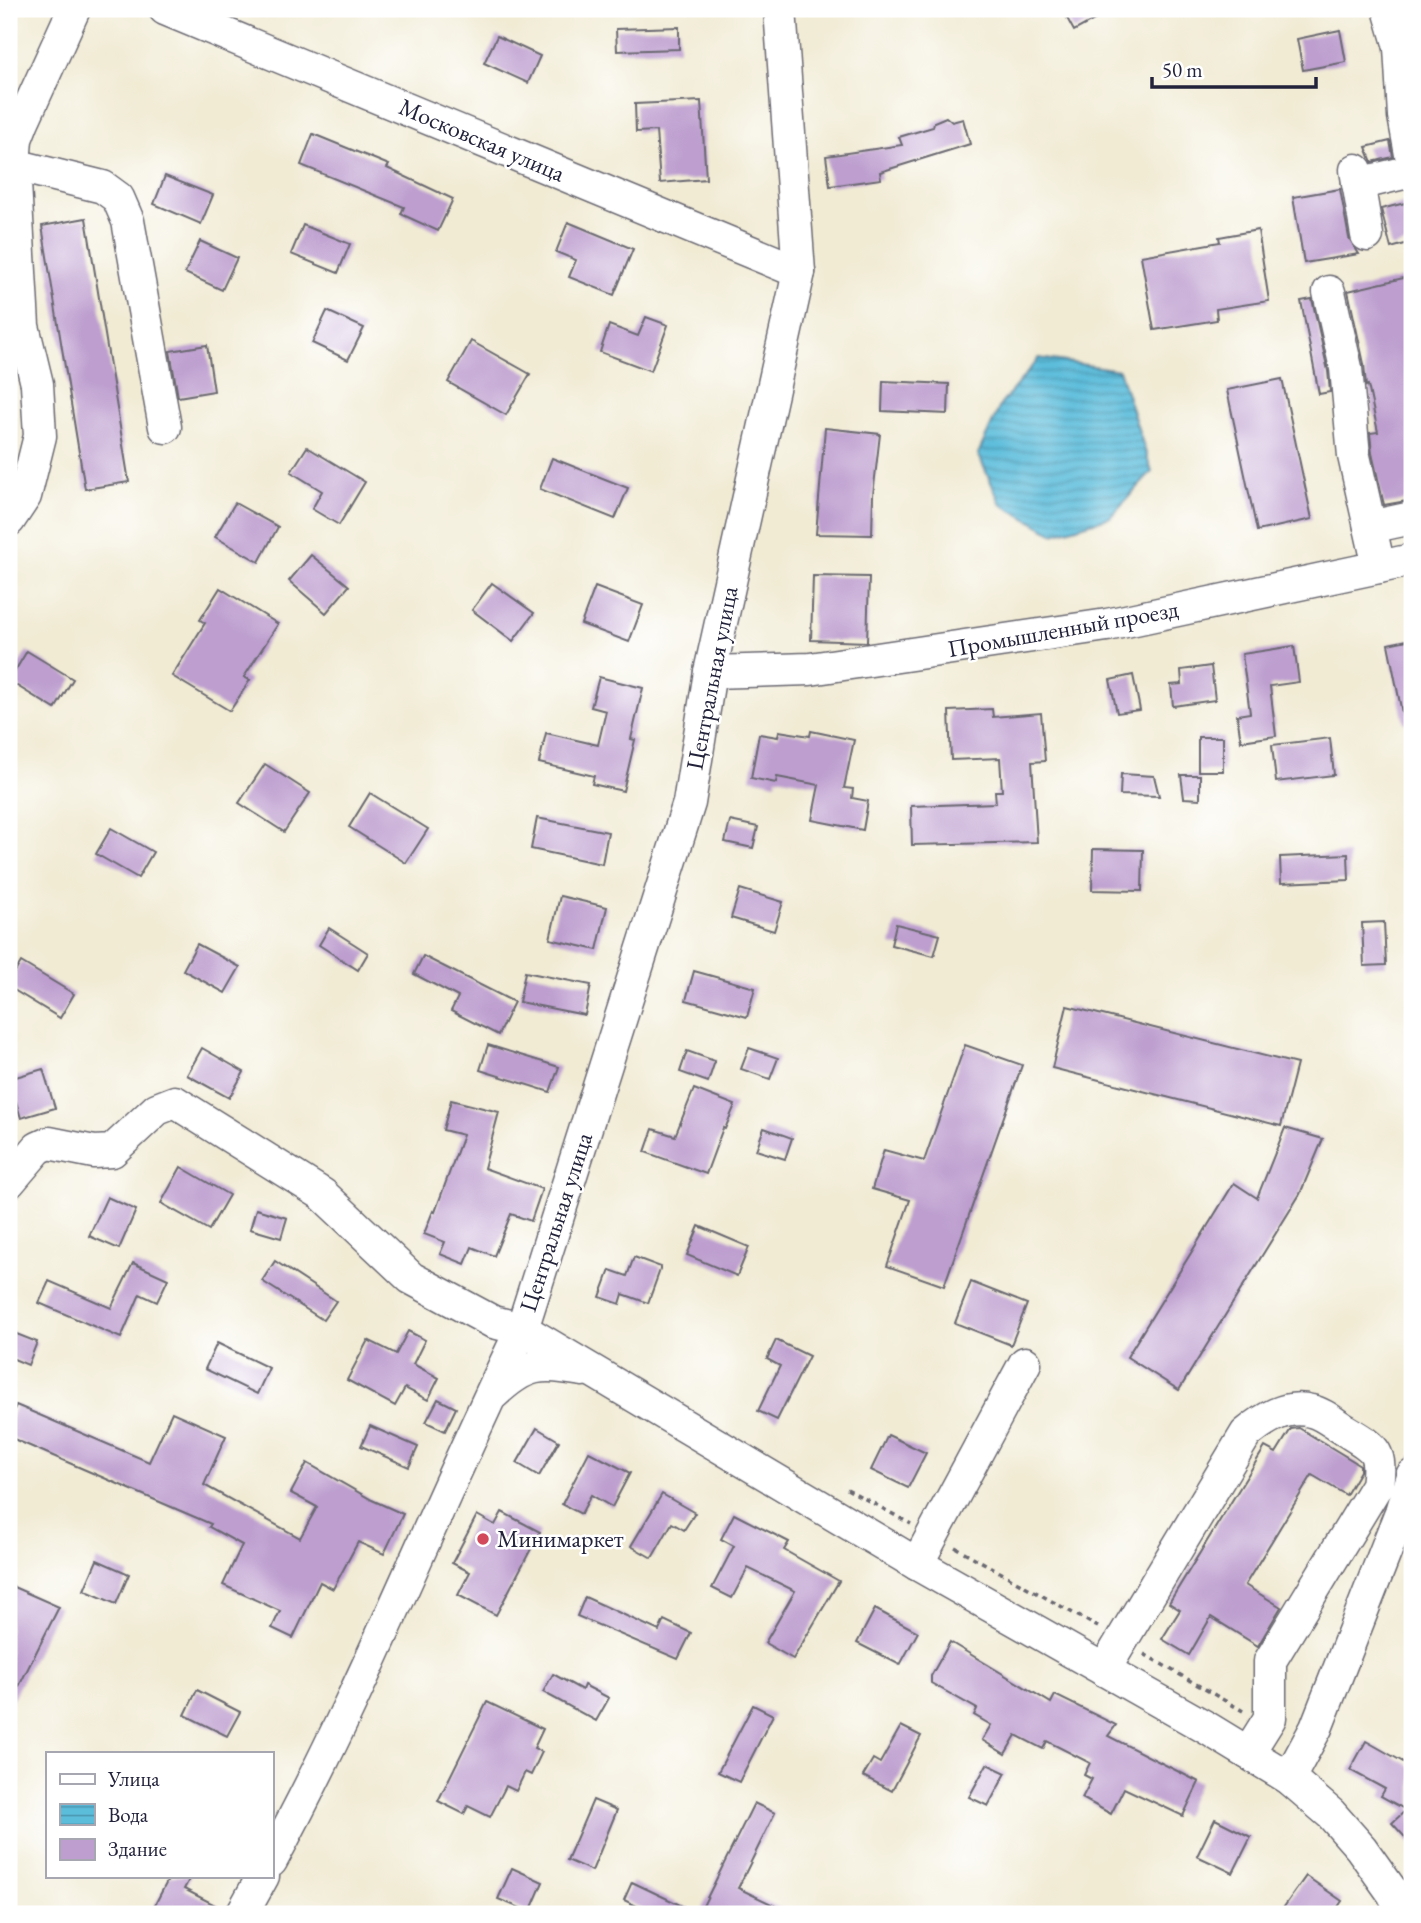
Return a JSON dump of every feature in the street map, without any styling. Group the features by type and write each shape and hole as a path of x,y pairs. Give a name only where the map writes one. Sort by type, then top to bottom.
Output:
{"street":[{"path":"9,520 25,496 40,436 37,384 23,326 14,164 16,139 75,9"},
{"name":"Московская улица","path":"165,9 799,272"},
{"name":"Центральная улица","path":"273,1857 312,1783 522,1328 689,803 710,672 799,272 780,9"},
{"path":"1389,9 1406,41 1404,116 1412,160"},
{"path":"14,164 103,187 118,198 128,221 165,427"},
{"path":"1367,235 1357,177 1412,172"},
{"path":"1329,292 1346,368 1354,456 1379,567"},
{"path":"1370,527 1412,518"},
{"name":"Промышленный проезд","path":"710,672 810,669 1107,625 1412,560"},
{"path":"9,1182 38,1148 48,1143 94,1152 112,1151 157,1109 176,1102 322,1194 411,1278 494,1322 522,1328 916,1564 1289,1778 1331,1814 1361,1847 1404,1914"},
{"path":"916,1564 1025,1363"},
{"path":"488,1399 514,1374 531,1368 555,1365 595,1372"},
{"path":"1104,1670 1246,1434 1266,1417 1291,1410 1312,1410 1370,1446 1380,1464 1377,1485 1270,1661 1270,1718 1248,1753"},
{"path":"1289,1778 1316,1728 1401,1513 1412,1476"},
{"path":"242,1914 262,1878"}],"path":[{"path":"845,1488 1266,1724"}],"water":[{"path":"1039,358 1119,370 1152,472 1110,517 1054,534 1001,504 978,454 1001,404"}],"building":[{"path":"1062,9 1114,9 1074,31"},
{"path":"679,27 679,49 617,51 616,29"},
{"path":"1340,30 1346,62 1303,70 1297,39"},
{"path":"497,36 540,56 528,83 484,63"},
{"path":"701,101 706,179 660,183 656,131 636,132 635,104"},
{"path":"946,117 952,122 963,119 970,144 880,172 881,179 830,186 826,156 902,145 899,137 933,127 934,122"},
{"path":"313,134 389,165 387,168 453,199 438,231 401,214 404,207 301,165"},
{"path":"1390,141 1393,157 1372,162 1366,147"},
{"path":"165,176 213,195 201,224 154,204"},
{"path":"1340,189 1349,238 1359,254 1304,263 1293,197"},
{"path":"1405,203 1412,242 1391,248 1381,209"},
{"path":"86,218 129,482 85,489 42,226"},
{"path":"568,222 633,249 614,295 569,277 576,260 556,252"},
{"path":"303,225 350,244 338,273 291,254"},
{"path":"1258,230 1269,301 1216,309 1217,320 1154,330 1141,256 1220,242 1219,237"},
{"path":"200,241 237,258 222,290 185,273"},
{"path":"1412,276 1412,500 1384,505 1370,433 1378,432 1368,385 1366,386 1364,364 1348,291"},
{"path":"1312,299 1330,392 1319,394 1301,301"},
{"path":"327,311 364,328 348,360 312,343"},
{"path":"646,317 668,325 651,371 600,352 609,325 638,336"},
{"path":"471,341 530,374 506,415 448,382"},
{"path":"207,345 214,391 178,397 170,351"},
{"path":"1282,379 1312,519 1257,531 1227,390"},
{"path":"883,381 949,384 948,414 882,411"},
{"path":"825,428 880,434 873,495 872,535 816,534"},
{"path":"307,447 365,482 339,525 312,509 322,491 291,472"},
{"path":"552,458 628,488 615,519 540,489"},
{"path":"235,503 278,527 259,562 215,537"},
{"path":"311,555 349,586 326,613 289,581"},
{"path":"813,576 869,577 867,642 811,640"},
{"path":"492,583 534,613 513,641 472,610"},
{"path":"595,587 643,605 629,642 581,624"},
{"path":"220,588 278,624 244,677 250,680 230,711 172,676 205,623 200,620"},
{"path":"1412,639 1412,722 1404,723 1388,644"},
{"path":"1294,646 1299,682 1270,686 1276,736 1241,741 1237,715 1250,713 1242,654"},
{"path":"27,651 73,679 55,709 9,681"},
{"path":"1211,666 1215,700 1173,706 1171,685 1182,684 1181,670"},
{"path":"1133,675 1140,710 1117,713 1110,680"},
{"path":"599,677 643,688 623,791 592,784 594,776 539,763 546,733 598,745 606,711 591,707"},
{"path":"992,709 993,717 1041,713 1045,761 1032,762 1037,842 912,845 911,806 996,803 995,791 1002,791 1000,758 951,760 949,711"},
{"path":"779,731 810,736 811,731 854,740 844,788 853,789 852,798 868,801 863,830 812,820 819,785 777,777 776,783 751,778 759,734 778,737"},
{"path":"1198,737 1223,737 1223,771 1198,771"},
{"path":"1330,738 1334,775 1276,782 1272,745"},
{"path":"265,764 310,793 284,832 239,803"},
{"path":"1121,774 1154,776 1159,796 1120,795"},
{"path":"1181,775 1200,775 1200,799 1184,798"},
{"path":"370,793 428,829 406,863 349,827"},
{"path":"537,818 608,832 602,864 531,849"},
{"path":"730,821 758,827 753,848 725,842"},
{"path":"111,828 153,852 138,878 96,854"},
{"path":"1093,849 1143,850 1142,891 1092,890"},
{"path":"1348,854 1349,880 1281,883 1280,857"},
{"path":"740,889 783,902 774,931 731,918"},
{"path":"560,896 607,907 597,950 550,939"},
{"path":"1384,922 1386,965 1364,966 1362,923"},
{"path":"896,924 940,935 934,956 891,945"},
{"path":"329,928 368,953 358,970 319,945"},
{"path":"197,944 240,967 225,993 183,970"},
{"path":"423,956 514,1002 498,1035 451,1011 458,997 414,974"},
{"path":"21,962 74,994 60,1018 9,987 9,982"},
{"path":"694,971 755,988 747,1017 686,1000"},
{"path":"525,972 591,985 585,1015 519,1002"},
{"path":"1067,1006 1297,1064 1281,1126 1052,1068"},
{"path":"488,1045 559,1067 550,1092 480,1070"},
{"path":"965,1045 1022,1065 944,1286 887,1266 910,1200 872,1189 884,1150 924,1161"},
{"path":"202,1048 244,1072 229,1098 187,1075"},
{"path":"749,1048 778,1058 770,1079 741,1069"},
{"path":"687,1051 715,1061 708,1082 680,1072"},
{"path":"43,1069 55,1108 21,1118 9,1079"},
{"path":"694,1089 735,1105 725,1129 723,1128 706,1174 645,1152 653,1129 675,1136"},
{"path":"451,1100 499,1112 484,1168 542,1189 531,1221 511,1214 494,1256 472,1247 465,1264 440,1254 445,1242 424,1234 433,1211 435,1212 463,1135 443,1130"},
{"path":"764,1128 792,1138 785,1159 756,1150"},
{"path":"1285,1128 1323,1139 1300,1194 1179,1390 1127,1357 1234,1183 1257,1198"},
{"path":"181,1167 229,1195 209,1230 161,1203"},
{"path":"107,1197 136,1210 119,1249 89,1236"},
{"path":"256,1209 287,1218 281,1238 250,1229"},
{"path":"699,1226 749,1247 737,1276 687,1255"},
{"path":"634,1257 661,1267 648,1303 623,1294 620,1304 600,1297 610,1270 627,1276"},
{"path":"275,1261 336,1301 323,1320 262,1281"},
{"path":"133,1263 168,1279 157,1302 140,1294 121,1338 39,1303 49,1281 111,1308"},
{"path":"971,1282 1027,1304 1011,1345 955,1323"},
{"path":"9,1331 37,1342 28,1365 9,1357"},
{"path":"408,1331 425,1340 413,1364 439,1378 428,1400 405,1388 395,1406 347,1380 368,1340 396,1354"},
{"path":"776,1340 809,1356 777,1420 758,1411 780,1366 767,1359"},
{"path":"217,1343 269,1368 257,1394 205,1369"},
{"path":"438,1399 456,1408 445,1431 426,1422"},
{"path":"16,1405 149,1462 172,1412 226,1436 204,1485 300,1538 317,1507 291,1493 307,1463 372,1500 403,1514 384,1554 358,1542 333,1589 320,1582 293,1638 272,1628 280,1611 223,1585 242,1545 209,1527 211,1524 9,1437 9,1421"},
{"path":"370,1426 418,1447 409,1467 361,1446"},
{"path":"537,1428 559,1441 539,1476 517,1463"},
{"path":"1299,1428 1360,1465 1360,1471 1346,1495 1312,1475 1245,1585 1281,1607 1258,1646 1211,1617 1189,1655 1162,1639 1180,1610 1169,1603 1265,1447 1276,1453 1291,1429"},
{"path":"888,1435 926,1453 908,1488 871,1470"},
{"path":"589,1452 630,1473 612,1507 591,1495 581,1514 562,1504"},
{"path":"662,1494 695,1513 684,1530 672,1523 652,1558 631,1546"},
{"path":"502,1512 540,1532 496,1615 458,1595 470,1572 452,1563 477,1515 495,1525"},
{"path":"734,1514 789,1542 784,1550 839,1581 793,1659 765,1643 795,1591 748,1568 732,1598 712,1588 734,1546 721,1539"},
{"path":"97,1560 129,1574 116,1604 84,1590"},
{"path":"9,1585 59,1607 9,1706"},
{"path":"585,1597 659,1631 664,1620 691,1633 678,1659 577,1616"},
{"path":"875,1609 918,1632 900,1665 857,1643"},
{"path":"950,1642 1051,1703 1055,1695 1116,1725 1108,1736 1199,1782 1183,1816 1124,1788 1111,1814 1082,1798 1092,1779 1084,1775 1090,1763 1047,1741 1043,1749 1016,1735 1005,1754 982,1740 991,1725 974,1715 977,1709 931,1683 931,1676"},
{"path":"553,1674 582,1690 584,1685 609,1698 596,1721 543,1692"},
{"path":"197,1690 240,1712 227,1736 185,1715"},
{"path":"487,1702 543,1729 534,1748 542,1752 531,1775 525,1772 516,1791 506,1786 490,1817 468,1806 464,1814 438,1801"},
{"path":"753,1705 773,1715 739,1782 718,1772"},
{"path":"901,1726 921,1736 892,1791 863,1776 873,1759 880,1763"},
{"path":"1366,1741 1412,1767 1412,1845 1392,1823 1406,1810 1381,1796 1385,1789 1350,1770"},
{"path":"987,1764 1006,1773 988,1806 969,1797"},
{"path":"593,1800 617,1810 592,1871 567,1860"},
{"path":"754,1803 775,1813 738,1888 792,1914 699,1914"},
{"path":"1215,1819 1251,1837 1233,1873 1197,1856"},
{"path":"512,1868 543,1882 530,1912 498,1899"},
{"path":"1306,1876 1342,1901 1333,1914 1279,1914"},
{"path":"169,1878 190,1878 184,1889 225,1910 224,1914 150,1914"},
{"path":"632,1882 699,1914 640,1914 643,1909 624,1900"}],"place":[{"name":"Минимаркет","path":"483,1539"}]}
